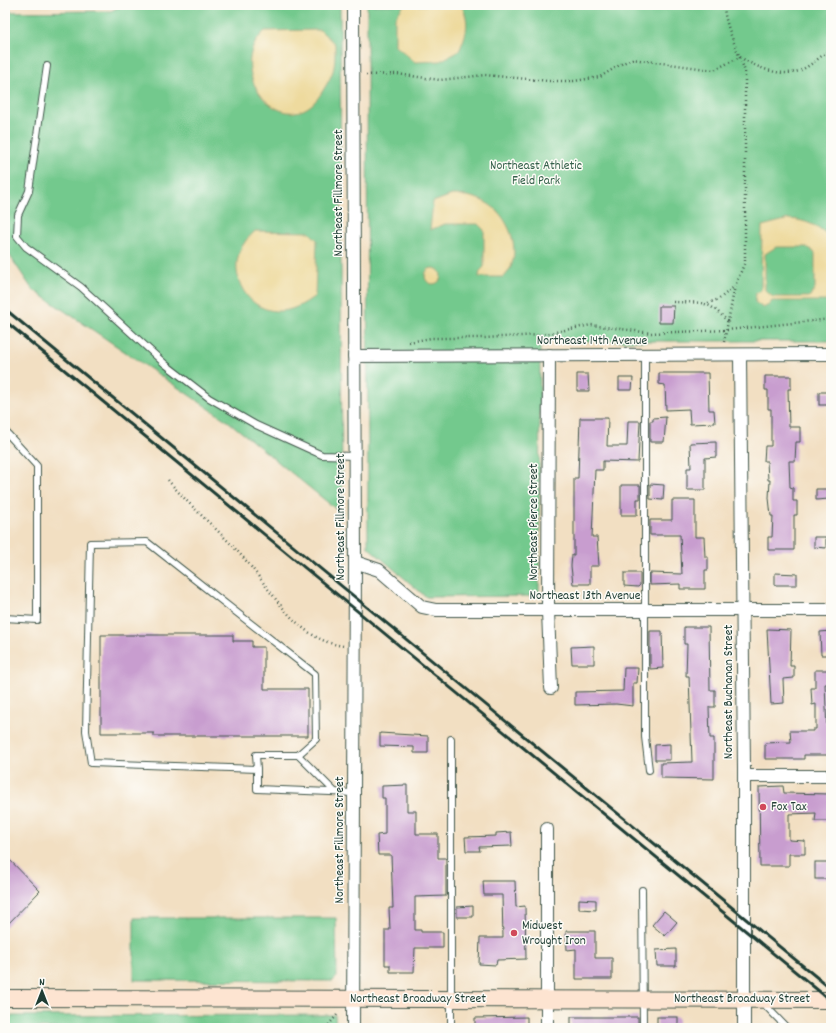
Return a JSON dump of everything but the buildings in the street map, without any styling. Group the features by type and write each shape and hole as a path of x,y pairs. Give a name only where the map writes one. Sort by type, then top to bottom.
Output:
{"main road":[{"name":"Northeast Broadway Street","path":"5,998 831,1000"}],"street":[{"name":"Northeast Fillmore Street","path":"353,5 355,562 353,1028"},
{"name":"Northeast 14th Avenue","path":"354,356 831,354"},
{"name":"Northeast Pierce Street","path":"549,355 548,611 551,688"},
{"name":"Northeast Buchanan Street","path":"740,355 744,776 752,1000 744,1028"},
{"name":"Northeast 13th Avenue","path":"355,562 379,570 422,607 428,609 548,611 743,609 831,610"},
{"path":"744,776 831,776"},
{"path":"547,829 547,1028"}],"lane":[{"path":"47,66 29,191 18,215 17,236 26,247 81,287 165,364 208,398 256,425 322,455 354,456"},
{"path":"645,355 645,737 649,770"},
{"path":"5,431 37,466 37,620 5,618"},
{"path":"257,769 91,763 86,730 90,543 147,542 315,674 316,739 298,755 256,755 257,769 257,788 354,793"},
{"path":"451,1028 452,739"},
{"path":"298,755 336,792"},
{"path":"642,890 643,1028"},
{"path":"752,1000 788,1028"}],"path":[{"path":"724,5 724,17 745,72 745,262 734,286 724,342"},
{"path":"740,57 751,64 763,68 792,73 802,69 831,49"},
{"path":"366,75 397,74 440,80 485,76 549,81 574,81 600,77 622,63 632,59 714,70 740,57"},
{"path":"673,302 707,303 719,299 734,286"},
{"path":"707,303 728,322"},
{"path":"409,342 431,338 484,338 540,335 591,325 651,333 727,330 831,319"},
{"path":"168,480 183,498 240,554 280,605 297,622 311,634 330,644 355,647"},
{"path":"326,1028 337,1015"}],"green space":[{"path":"123,5 340,6 342,514 229,422 32,289 10,256 5,244 5,12 111,11"},
{"name":"Northeast Athletic Field Park","path":"367,5 831,5 831,341 540,341 539,596 426,597 368,547"},
{"path":"134,918 336,918 337,977 333,981 134,980"},
{"path":"335,1015 336,1028 5,1028 5,1016"}],"sand":[{"path":"404,5 461,5 467,23 464,39 459,51 440,61 415,62 395,45 395,18"},
{"path":"320,30 335,44 334,65 330,79 322,92 308,107 292,112 277,109 264,98 254,83 250,66 253,48 265,31"},
{"path":"452,195 467,196 481,200 490,205 504,219 509,229 514,249 510,269 504,277 479,277 480,271 484,267 484,230 478,224 445,224 430,230 433,202"},
{"path":"789,219 807,222 822,230 831,238 831,301 772,301 769,305 763,308 755,302 756,293 761,290 762,226","holes":["776,247 807,247 815,253 815,289 809,297 773,297 765,290 765,254"]},
{"path":"255,231 309,232 317,240 315,296 302,305 292,309 276,311 265,309 255,303 247,295 241,286 237,264 239,253 245,242"},
{"path":"433,268 439,270 441,276 439,282 433,284 427,282 425,276 427,270"}],"railway":[{"path":"5,309 831,989"},
{"path":"5,321 831,1001"}],"place":[{"name":"Fox Tax","path":"763,807"},
{"name":"Midwest Wrought Iron","path":"514,933"}]}
